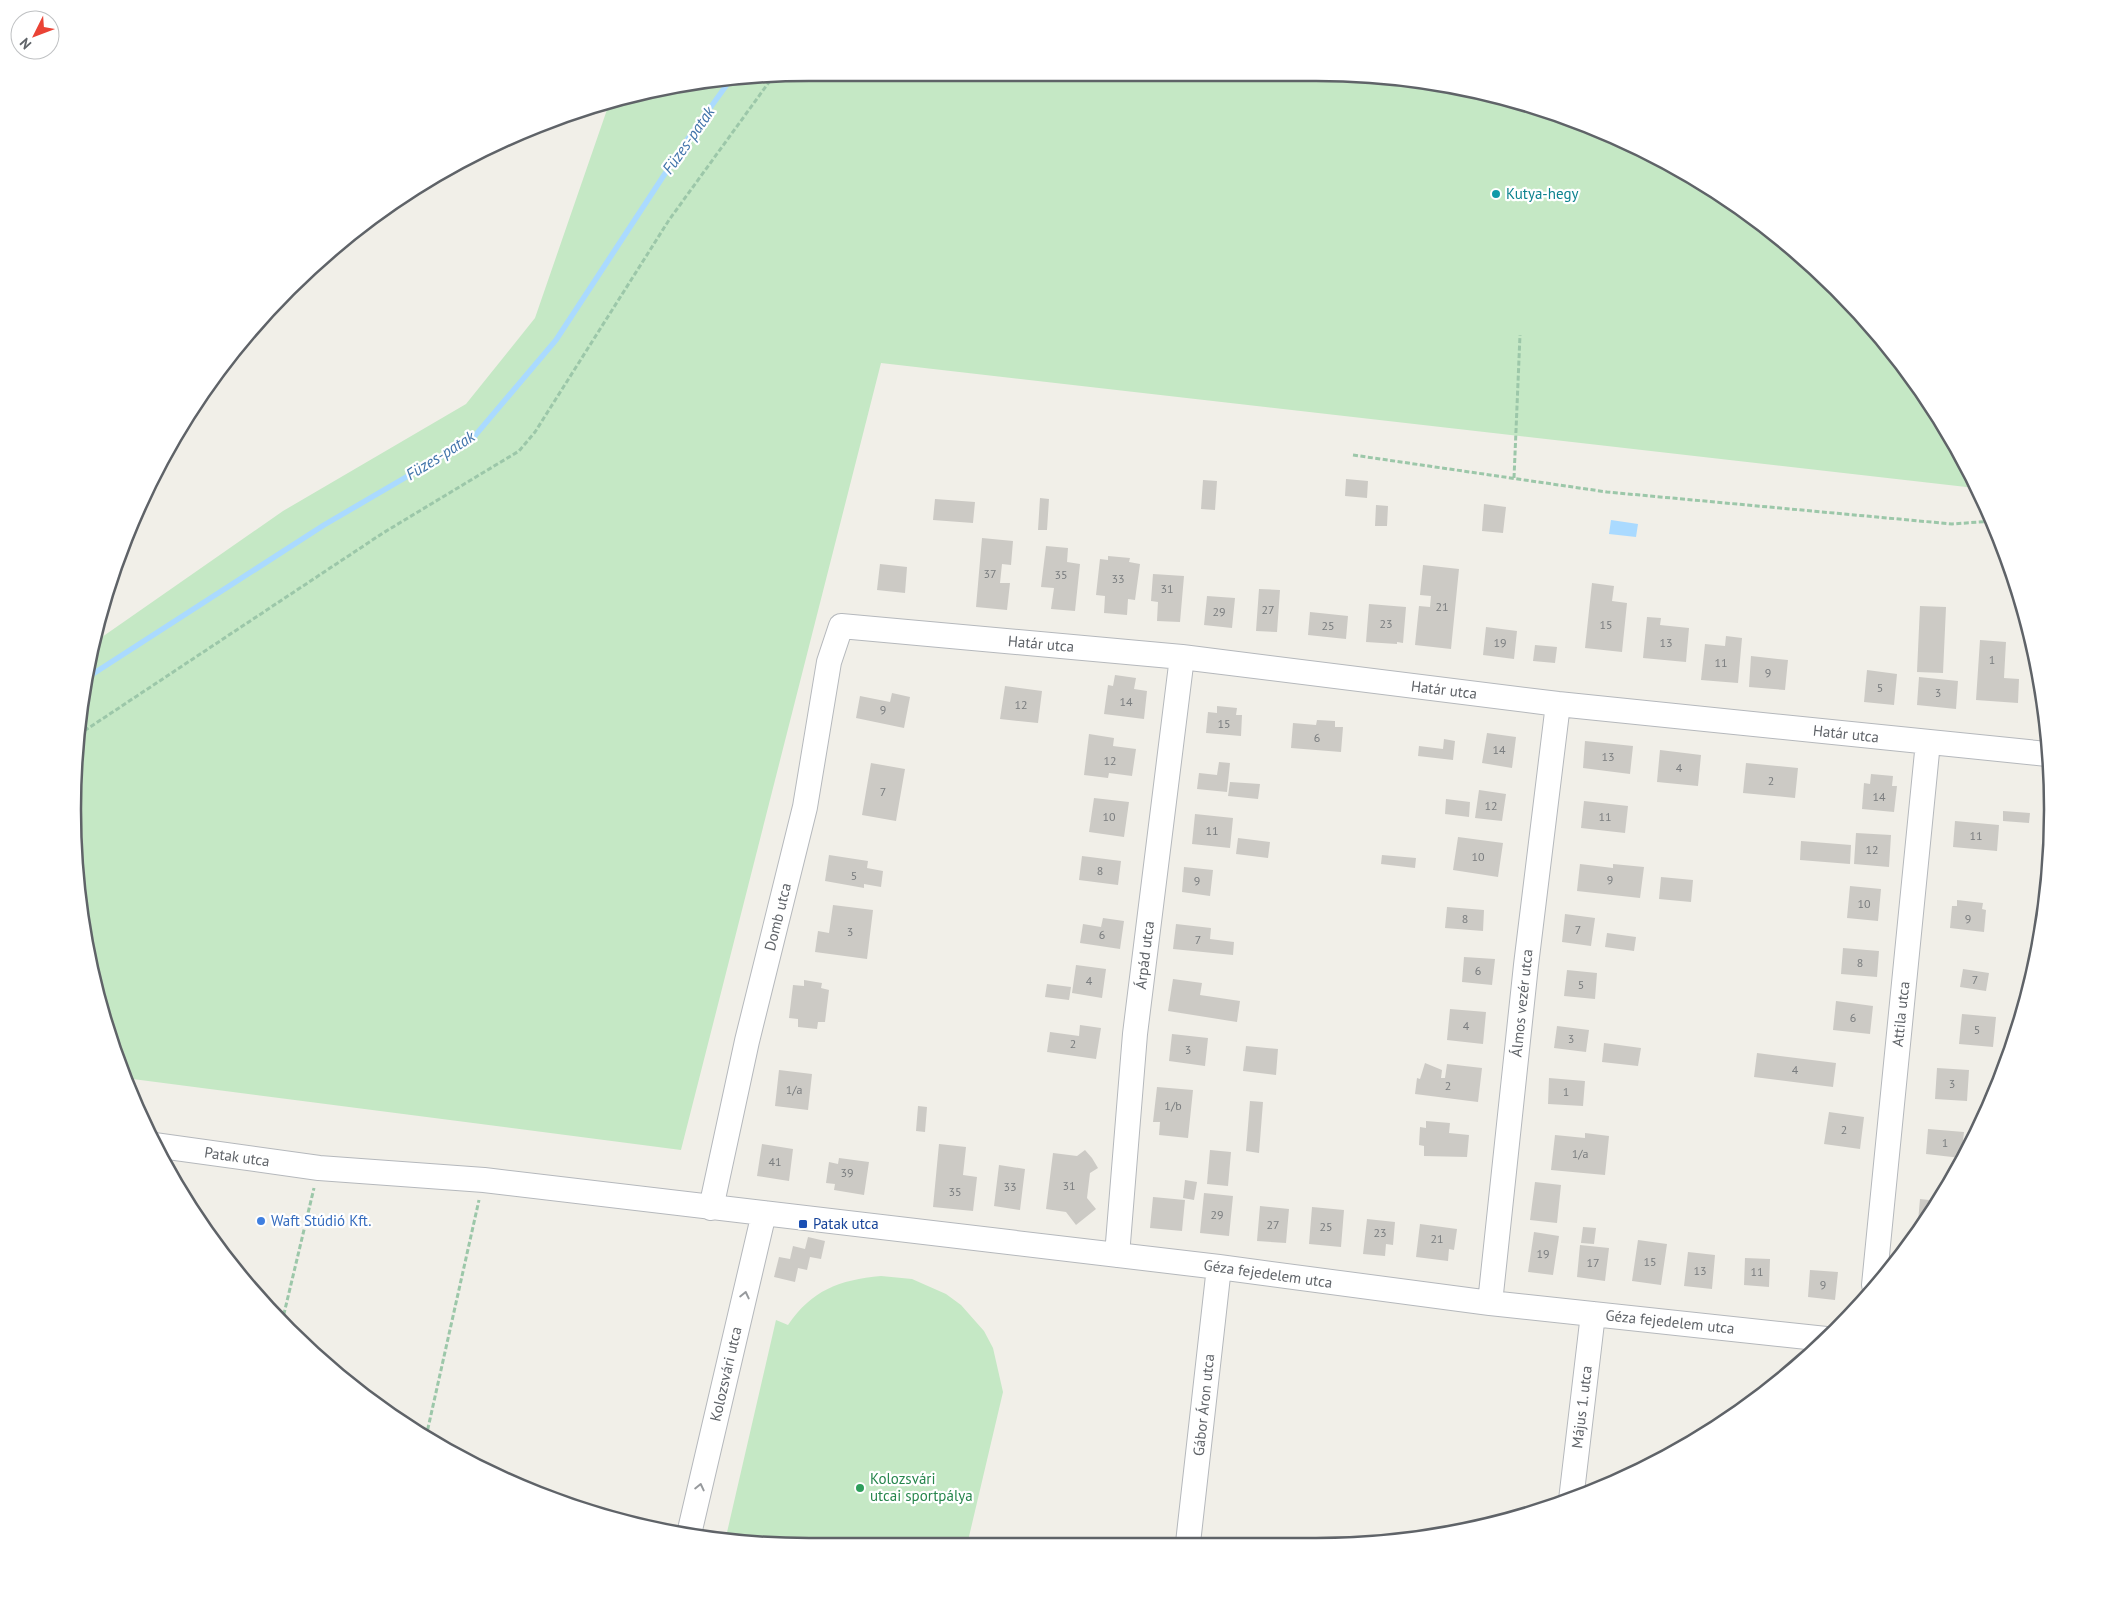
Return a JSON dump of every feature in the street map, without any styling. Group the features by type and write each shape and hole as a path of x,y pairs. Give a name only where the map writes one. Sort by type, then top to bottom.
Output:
{"street":[{"name":"Határ utca","path":"840,626 1182,657 1558,704 2041,753"},
{"name":"Domb utca","path":"711,1208 747,1041 805,807 828,662 840,626"},
{"name":"Árpád utca","path":"1117,1254 1135,1034 1182,657"},
{"name":"Álmos vezér utca","path":"1490,1303 1526,965 1558,704"},
{"name":"Attila utca","path":"1875,1275 1928,742"},
{"name":"Patak utca","path":"164,1146 319,1168 484,1180 711,1208"},
{"name":"Géza fejedelem utca","path":"711,1208 1117,1254 1490,1303 1815,1339"},
{"name":"Kolozsvári utca","path":"689,1528 764,1213"},
{"name":"Gábor Áron utca","path":"1188,1538 1220,1267"},
{"name":"Május 1. utca","path":"1572,1490 1593,1314"}],"path":[{"path":"86,730 383,533 519,451 535,432 668,220 769,83"},
{"path":"1514,478 1520,336"},
{"path":"1353,455 1607,492 1952,524 1984,522"},
{"path":"284,1313 319,1168"},
{"path":"428,1429 484,1180"}],"green space":[{"path":"810,81 1316,81 1411,87 1458,95 1550,120 1638,156 1720,204 1796,262 1863,329 1921,405 1969,487 881,363 681,1150 134,1079 120,1044 106,998 95,952 87,905 83,857 81,810 87,714 102,637 283,511 466,404 535,318 607,110 621,106 667,95 714,87"},
{"path":"881,1276 912,1279 946,1294 961,1305 984,1331 993,1348 1003,1392 969,1538 810,1538 727,1533 776,1320 788,1325 797,1313 817,1295 839,1284"}],"water":[{"path":"1611,520 1638,524 1636,537 1609,534"}],"building":[{"path":"1346,479 1368,481 1367,498 1345,496"},
{"path":"1203,480 1217,481 1215,510 1201,509"},
{"path":"1040,498 1049,499 1047,530 1038,530"},
{"path":"935,499 975,502 973,523 933,520"},
{"path":"1484,504 1506,507 1503,533 1482,531"},
{"path":"1376,505 1388,506 1387,526 1375,526"},
{"path":"982,538 1013,541 1011,565 1002,564 1000,583 1010,583 1007,610 976,607"},
{"path":"1046,546 1068,548 1067,562 1080,564 1075,611 1051,609 1054,588 1041,587"},
{"path":"1108,556 1130,558 1129,562 1140,564 1135,600 1128,599 1127,615 1104,613 1105,596 1096,595 1100,559 1108,560"},
{"path":"880,564 907,567 905,593 877,590"},
{"path":"1423,565 1459,569 1451,649 1415,645 1419,606 1430,607 1431,596 1420,595"},
{"path":"1153,574 1184,576 1180,622 1157,621 1158,602 1151,601"},
{"path":"1592,583 1614,586 1612,601 1627,603 1622,652 1585,648"},
{"path":"1259,589 1280,590 1277,632 1256,631"},
{"path":"1207,596 1235,598 1232,628 1204,625"},
{"path":"1369,604 1406,607 1403,643 1366,642"},
{"path":"1920,606 1946,607 1943,673 1917,672"},
{"path":"1310,612 1348,616 1346,639 1308,635"},
{"path":"1647,617 1661,618 1660,625 1689,628 1686,662 1643,658"},
{"path":"1486,627 1517,631 1514,659 1483,655"},
{"path":"1726,636 1742,638 1738,683 1701,680 1705,644 1725,646"},
{"path":"1980,640 2006,642 2004,678 2019,679 2018,703 1976,700"},
{"path":"1535,645 1557,647 1555,663 1533,661"},
{"path":"1751,656 1788,660 1785,690 1749,687"},
{"path":"1867,670 1897,674 1894,705 1864,702"},
{"path":"1115,675 1136,678 1134,689 1147,691 1144,719 1104,714 1108,685 1113,686"},
{"path":"1919,677 1958,681 1956,709 1917,705"},
{"path":"1005,686 1042,691 1038,723 1000,719"},
{"path":"892,693 910,697 904,728 856,718 860,696 890,702"},
{"path":"1217,706 1237,708 1236,715 1242,715 1241,736 1206,733 1208,712 1217,713"},
{"path":"1317,720 1335,721 1335,727 1343,727 1341,752 1291,748 1293,723 1316,725"},
{"path":"1487,733 1516,737 1512,768 1482,763"},
{"path":"1089,734 1114,738 1113,746 1136,749 1132,776 1109,773 1108,778 1084,775"},
{"path":"1444,739 1455,741 1453,760 1418,756 1419,746 1443,749"},
{"path":"1585,741 1633,746 1630,774 1583,768"},
{"path":"1660,750 1701,755 1698,786 1657,782"},
{"path":"1219,762 1230,763 1227,792 1197,789 1199,773 1217,775"},
{"path":"871,763 905,769 896,821 862,815"},
{"path":"1746,763 1798,768 1795,798 1743,793"},
{"path":"1871,774 1893,776 1892,786 1897,786 1894,812 1862,809 1864,783 1870,784"},
{"path":"1230,782 1260,784 1258,799 1228,796"},
{"path":"1479,790 1506,794 1502,821 1475,818"},
{"path":"1094,798 1129,802 1124,837 1089,832"},
{"path":"1446,799 1470,802 1469,817 1445,814"},
{"path":"1584,801 1628,806 1625,833 1581,828"},
{"path":"2003,811 2030,813 2029,823 2003,821"},
{"path":"1195,814 1233,818 1230,848 1192,844"},
{"path":"1955,821 1999,825 1997,851 1953,847"},
{"path":"1856,833 1891,835 1889,867 1854,864"},
{"path":"1458,837 1503,843 1498,877 1453,870"},
{"path":"1238,838 1270,842 1268,858 1236,854"},
{"path":"1801,841 1851,845 1850,864 1800,860"},
{"path":"829,855 868,861 867,868 883,871 881,887 864,884 864,888 825,881"},
{"path":"1382,855 1416,858 1415,868 1381,864"},
{"path":"1082,856 1121,861 1118,885 1079,880"},
{"path":"1580,864 1613,868 1613,864 1644,867 1640,898 1577,891"},
{"path":"1184,867 1213,870 1210,896 1182,892"},
{"path":"1661,877 1693,880 1691,902 1659,899"},
{"path":"1850,886 1881,889 1878,921 1847,918"},
{"path":"1957,900 1983,903 1982,909 1986,910 1984,932 1950,928 1952,906 1957,906"},
{"path":"833,905 873,910 867,959 815,952 818,931 829,933"},
{"path":"1447,907 1484,910 1483,931 1445,928"},
{"path":"1565,914 1595,918 1591,946 1562,942"},
{"path":"1103,918 1124,921 1120,949 1080,943 1083,924 1101,927"},
{"path":"1176,924 1211,928 1210,939 1234,942 1233,955 1173,949"},
{"path":"1607,933 1636,937 1634,951 1605,947"},
{"path":"1843,948 1879,951 1877,977 1841,974"},
{"path":"1464,957 1495,959 1492,985 1462,982"},
{"path":"1076,965 1106,969 1102,998 1072,993"},
{"path":"1963,969 1989,973 1986,991 1960,987"},
{"path":"1567,970 1597,973 1595,999 1564,996"},
{"path":"1173,979 1202,983 1200,995 1240,1001 1237,1022 1168,1011"},
{"path":"804,980 822,983 821,988 829,990 825,1022 818,1022 817,1029 798,1027 798,1019 789,1018 793,985 804,986"},
{"path":"1047,984 1071,987 1069,1000 1045,997"},
{"path":"1836,1001 1873,1006 1870,1034 1833,1030"},
{"path":"1450,1009 1486,1012 1483,1044 1447,1040"},
{"path":"1962,1014 1996,1017 1993,1047 1959,1044"},
{"path":"1080,1025 1101,1028 1096,1059 1047,1052 1050,1032 1079,1036"},
{"path":"1557,1026 1589,1030 1586,1052 1554,1048"},
{"path":"1172,1034 1208,1038 1205,1066 1169,1061"},
{"path":"1604,1043 1641,1048 1638,1066 1602,1062"},
{"path":"1246,1046 1278,1049 1276,1075 1243,1071"},
{"path":"1757,1053 1836,1063 1833,1087 1754,1077"},
{"path":"1425,1063 1442,1070 1441,1078 1445,1078 1447,1064 1482,1068 1478,1102 1415,1094 1417,1078 1420,1079"},
{"path":"1937,1068 1969,1070 1967,1101 1935,1099"},
{"path":"779,1070 812,1074 808,1110 775,1106"},
{"path":"1549,1078 1585,1081 1583,1106 1548,1104"},
{"path":"1157,1087 1193,1090 1188,1138 1159,1135 1160,1122 1153,1122"},
{"path":"1250,1101 1263,1102 1259,1153 1246,1151"},
{"path":"918,1106 927,1107 925,1132 916,1131"},
{"path":"1829,1112 1864,1117 1860,1149 1824,1144"},
{"path":"1426,1121 1450,1123 1449,1133 1469,1135 1467,1157 1424,1156 1424,1146 1419,1145 1420,1127 1426,1128"},
{"path":"1928,1129 1964,1132 1963,1144 1955,1157 1926,1154"},
{"path":"1585,1133 1609,1136 1605,1175 1551,1170 1555,1135 1585,1138"},
{"path":"762,1144 793,1149 789,1181 757,1176"},
{"path":"939,1144 966,1147 963,1175 977,1177 973,1211 933,1207"},
{"path":"1085,1150 1098,1168 1090,1173 1087,1198 1096,1209 1076,1225 1066,1212 1046,1209 1053,1153 1077,1156"},
{"path":"1210,1150 1231,1152 1228,1186 1207,1184"},
{"path":"839,1158 869,1162 864,1195 834,1190 835,1184 826,1183 829,1162 838,1164"},
{"path":"999,1165 1025,1169 1020,1210 994,1206"},
{"path":"1185,1180 1197,1182 1194,1200 1183,1198"},
{"path":"1535,1182 1561,1185 1557,1223 1530,1220"},
{"path":"1204,1193 1233,1196 1229,1236 1200,1233"},
{"path":"1153,1197 1185,1200 1182,1231 1150,1228"},
{"path":"1920,1199 1930,1200 1921,1214 1918,1218"},
{"path":"1260,1206 1289,1209 1286,1243 1257,1241"},
{"path":"1312,1207 1344,1210 1341,1247 1309,1244"},
{"path":"1367,1219 1395,1222 1393,1245 1386,1244 1385,1256 1363,1254"},
{"path":"1420,1224 1457,1229 1454,1250 1449,1249 1448,1261 1416,1257"},
{"path":"1583,1227 1596,1228 1594,1244 1581,1243"},
{"path":"1534,1232 1559,1236 1553,1275 1528,1272"},
{"path":"808,1237 825,1241 821,1259 810,1257 807,1270 798,1268 795,1282 774,1277 779,1257 790,1259 793,1246 805,1249"},
{"path":"1638,1240 1667,1244 1661,1285 1632,1281"},
{"path":"1580,1245 1609,1248 1605,1281 1577,1277"},
{"path":"1688,1252 1715,1255 1712,1289 1684,1286"},
{"path":"1745,1258 1770,1259 1769,1287 1744,1285"},
{"path":"1810,1270 1838,1272 1835,1300 1808,1297"}],"waterway":[{"name":"Füzes-patak","path":"94,673 324,525 473,438 556,340 689,137 726,86"}],"place":[{"name":"Kutya-hegy","path":"1496,194"},
{"name":"Waft Stúdió Kft.","path":"261,1221"},
{"name":"Patak utca","path":"803,1224"},
{"name":"Kolozsvári utcai sportpálya","path":"860,1488"}]}
